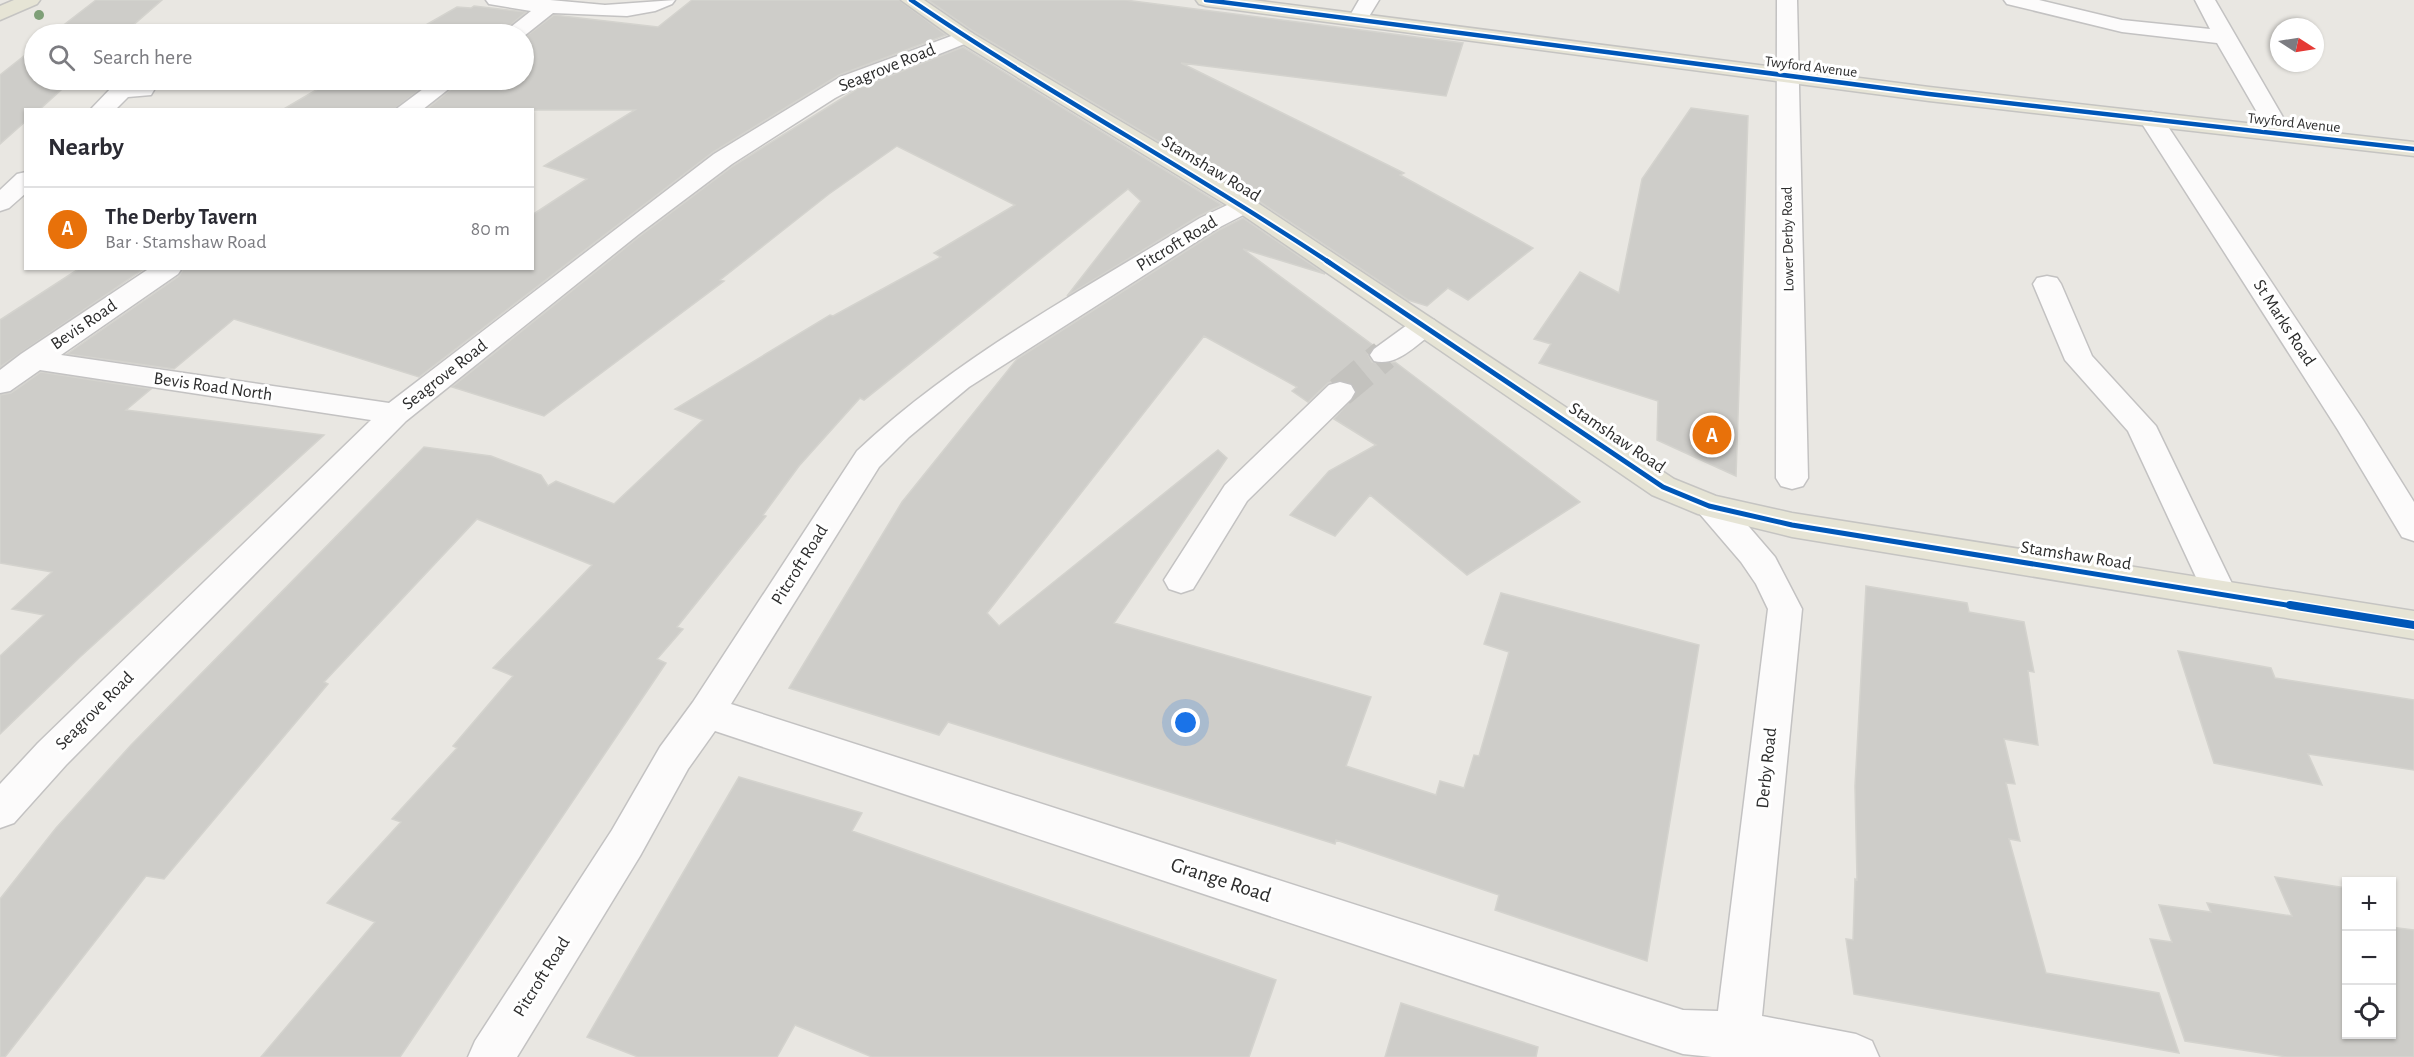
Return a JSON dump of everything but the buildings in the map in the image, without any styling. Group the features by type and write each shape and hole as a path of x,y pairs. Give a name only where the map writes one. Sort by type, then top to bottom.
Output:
{"main road":[{"path":"0,14 30,0"},
{"name":"Stamshaw Road","path":"911,0 965,37 1244,205 1663,487 1708,506 1792,525 2414,625"},
{"name":"Twyford Avenue","path":"1206,0 1363,9 1786,76 2414,149"}],"street":[{"path":"496,0 550,6 633,10 665,0"},
{"name":"Lower Derby Road","path":"1787,0 1792,478"},
{"path":"2014,0 2122,26 2223,38"},
{"path":"2205,0 2223,38 2251,79 2280,133"},
{"path":"526,24 550,6"},
{"name":"Seagrove Road","path":"0,811 52,754 395,414 723,159 849,82 965,37"},
{"path":"103,108 122,90 143,90"},
{"path":"124,108 143,90"},
{"path":"409,108 435,90"},
{"name":"St Marks Road","path":"2151,119 2352,427 2414,529"},
{"path":"0,203 24,181"},
{"path":"0,219 24,203"},
{"name":"Pitcroft Road","path":"490,1057 626,843 674,758 706,713 868,459 898,430 959,380 1199,230 1244,205"},
{"name":"Bevis Road","path":"0,384 31,360 166,270"},
{"path":"2047,284 2079,360 2141,426 2220,594"},
{"path":"1384,355 1424,326"},
{"name":"Bevis Road North","path":"31,360 395,414"},
{"path":"1181,580 1236,493 1340,392"},
{"name":"Derby Road","path":"1708,506 1730,526 1774,580 1785,609 1736,1045"},
{"name":"Grange Road","path":"706,713 1683,1032 1736,1045 1856,1057"}],"tunnel":[{"path":"1340,392 1384,355"}],"cycle path":[{"path":"911,0 965,37 1244,205 1663,487 1709,506 1792,525 2414,625"},
{"path":"1206,0 1929,94 2414,149"}],"place":[{"name":"The Derby Tavern","path":"1712,435"}]}
